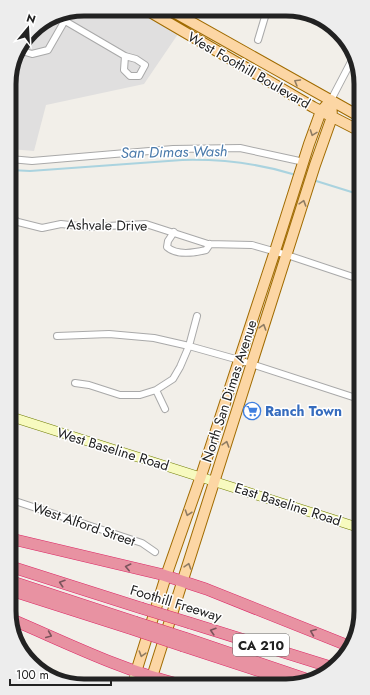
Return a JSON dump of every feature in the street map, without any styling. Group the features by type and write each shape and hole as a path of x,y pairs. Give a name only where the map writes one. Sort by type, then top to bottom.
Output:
{"highway":[{"path":"16,540 166,576 345,644"},
{"name":"Foothill Freeway","path":"16,568 327,666"},
{"path":"16,577 83,599 99,595"},
{"path":"16,583 133,625"},
{"name":"CA 210","path":"16,592 133,625 285,679"},
{"path":"17,622 136,672 147,679"},
{"path":"184,642 301,677"}],"main road":[{"name":"West Foothill Boulevard","path":"158,16 321,111 354,128"},
{"name":"West Foothill Boulevard","path":"181,16 354,113"},
{"name":"North San Dimas Avenue","path":"134,679 166,576 201,476 321,111 331,100"},
{"name":"North San Dimas Avenue","path":"151,679 183,582 312,173 332,117 331,100"},
{"name":"West Baseline Road","path":"16,418 215,481"},
{"name":"East Baseline Road","path":"215,481 354,526"}],"street":[{"path":"258,40 265,16"},
{"path":"24,52 32,54 48,50 64,19"},
{"path":"67,19 125,56"},
{"name":"North San Dimas Avenue","path":"331,100 350,63"},
{"path":"16,160 32,161 173,149 240,148 301,171"},
{"name":"Ashvale Drive","path":"16,221 42,228 61,224 88,226 146,224 210,244 252,245 354,277"},
{"path":"174,232 168,241 167,247 171,251 178,253 206,250 210,244"},
{"path":"75,383 89,385 120,395 140,395 156,390 172,379 180,367 197,316"},
{"path":"57,336 109,334 154,338 239,360 354,398"},
{"path":"156,390 164,409"},
{"name":"West Alford Street","path":"16,501 142,544 155,552"}],"shaded area":[{"path":"84,16 148,16 178,34 144,84 46,105 34,151 16,150 16,84 20,62 26,48 48,48 48,26 50,25 62,20"}],"waterway":[{"name":"San Dimas Wash","path":"16,170 30,171 197,160 225,161 268,167 296,175"},
{"name":"San Dimas Wash","path":"313,180 354,193"}],"place":[{"name":"Ranch Town","path":"252,411"}]}
